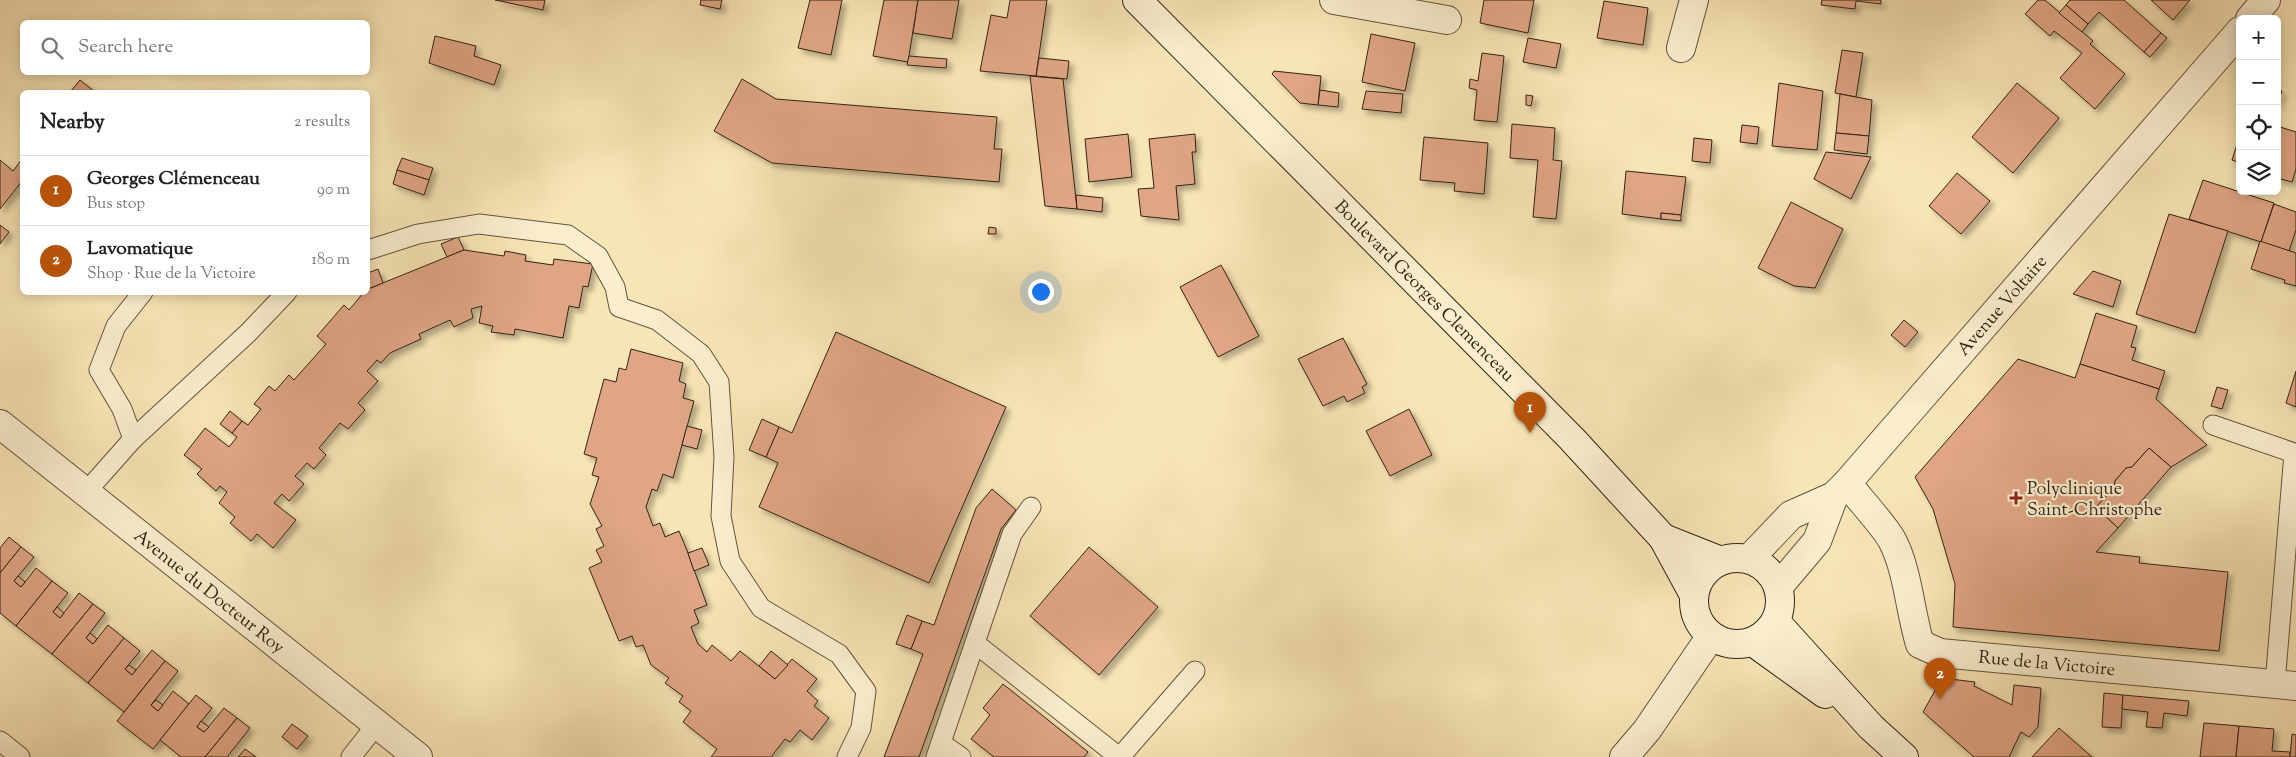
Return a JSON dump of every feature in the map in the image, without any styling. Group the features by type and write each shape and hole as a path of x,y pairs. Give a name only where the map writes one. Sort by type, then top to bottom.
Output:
{"street":[{"path":"1334,0 1447,20"},
{"path":"1681,48 1694,0"},
{"path":"2253,15 2266,0"},
{"name":"Boulevard Georges Clemenceau","path":"1140,1 1572,439 1662,538 1694,595"},
{"name":"Avenue Voltaire","path":"1749,559 1791,514 1840,489 2236,36"},
{"name":"Avenue du Docteur Roy","path":"0,424 418,757"},
{"path":"1779,586 1818,541 1840,489"},
{"name":"Rue de la Victoire","path":"1840,489 1892,540 1906,581 1914,624 1920,644 1940,653 2285,685"},
{"path":"1662,538 1721,560"},
{"path":"1730,558 1749,559 1762,565 1772,574 1779,586 1781,604 1776,622 1766,634 1753,642 1739,645 1724,642 1711,636 1697,618 1694,595 1697,584 1711,566 1721,560 1730,558"},
{"path":"1776,622 1870,727"},
{"path":"1624,757 1647,730 1711,636"},
{"path":"1753,642 1870,727 1904,757"}],"lane":[{"path":"370,249 418,234 479,224 568,235 598,256 615,287 620,306 657,320 701,354 719,382 724,456 721,516 730,560 761,608 839,654 866,691 861,728 847,757"},
{"path":"133,439 122,409 99,370 116,326 141,295"},
{"path":"86,492 133,439 248,334 284,295"},
{"path":"2213,426 2294,453 2285,685"},
{"path":"961,757 938,750 976,644 1012,534 1031,507"},
{"path":"976,644 1120,757 1195,670"},
{"path":"351,757 377,724"},
{"path":"0,741 20,757"}],"building":[{"path":"495,0 545,0 543,10"},
{"path":"701,0 722,0 720,9 700,5"},
{"path":"810,0 842,0 831,55 798,48"},
{"path":"884,0 918,0 908,62 873,56"},
{"path":"918,0 959,0 952,39 913,33"},
{"path":"1010,0 1047,0 1036,76 980,71 991,15 1007,18"},
{"path":"1484,0 1534,0 1528,33 1480,23"},
{"path":"1822,0 1881,0 1881,4 1856,1 1855,9 1821,5"},
{"path":"2038,0 2045,0 2093,41 2090,44 2125,74 2095,109 2060,78 2082,53 2054,31 2050,36 2025,14"},
{"path":"2070,0 2124,0 2161,33 2144,52 2099,12 2088,24 2066,5"},
{"path":"2151,0 2190,0 2173,20"},
{"path":"1604,1 1648,8 1643,45 1597,38"},
{"path":"2066,5 2088,24 2082,32 2059,13"},
{"path":"2161,33 2167,38 2150,57 2144,52"},
{"path":"1371,34 1415,43 1405,91 1362,82"},
{"path":"435,36 476,46 474,56 501,65 494,85 429,63"},
{"path":"1528,38 1561,44 1556,68 1523,62"},
{"path":"1842,50 1863,53 1856,97 1835,93"},
{"path":"1482,53 1504,56 1497,122 1474,120 1477,90 1469,88 1470,79 1478,81"},
{"path":"909,56 947,59 946,68 907,65"},
{"path":"1039,58 1069,61 1067,79 1036,76"},
{"path":"1274,71 1321,76 1318,105 1300,103 1272,74"},
{"path":"1030,76 1063,79 1077,209 1045,206"},
{"path":"742,79 776,99 997,117 994,149 1002,149 999,182 772,163 714,131"},
{"path":"80,80 92,90 72,90"},
{"path":"1779,83 1823,91 1817,150 1772,146"},
{"path":"2017,83 2059,118 2013,173 1972,137"},
{"path":"1320,90 1339,93 1338,107 1318,105"},
{"path":"1366,91 1403,94 1401,113 1362,109"},
{"path":"1840,94 1872,100 1869,136 1836,133"},
{"path":"1526,95 1533,96 1531,106 1526,105"},
{"path":"1512,124 1555,128 1553,160 1562,161 1556,219 1533,217 1538,160 1510,158"},
{"path":"1742,125 1759,127 1757,144 1740,142"},
{"path":"2281,127 2296,132 2296,169 2292,182 2281,179"},
{"path":"1836,133 1869,136 1867,154 1834,150"},
{"path":"1128,134 1132,177 1089,182 1085,139"},
{"path":"1195,134 1196,152 1192,152 1195,184 1176,186 1179,220 1141,216 1138,189 1154,188 1149,139"},
{"path":"1424,137 1488,143 1484,194 1454,191 1455,183 1420,180"},
{"path":"1694,138 1712,140 1710,163 1692,161"},
{"path":"2236,148 2236,162 2232,160"},
{"path":"1826,152 1871,157 1851,199 1814,179"},
{"path":"402,158 433,168 429,180 397,170"},
{"path":"0,160 13,171 20,162 20,184 0,209"},
{"path":"397,170 429,180 424,195 393,184"},
{"path":"1626,171 1686,177 1681,215 1661,213 1661,219 1622,214"},
{"path":"1957,173 1990,201 1961,234 1929,206"},
{"path":"2203,180 2236,191 2236,195 2249,195 2274,203 2261,242 2189,219"},
{"path":"1076,195 1103,198 1102,212 1077,209"},
{"path":"1791,202 1843,229 1815,288 1794,286 1758,268"},
{"path":"2274,204 2296,212 2296,230 2289,251 2261,242"},
{"path":"1661,213 1681,215 1681,221 1661,219"},
{"path":"2169,214 2228,231 2195,333 2136,314"},
{"path":"0,225 9,232 0,244"},
{"path":"989,227 996,228 996,234 988,234"},
{"path":"458,237 464,250 447,257 441,244"},
{"path":"2260,241 2296,253 2296,286 2284,283 2285,280 2251,269"},
{"path":"464,250 504,256 505,251 526,255 525,261 553,265 554,259 593,264 588,287 583,286 579,308 569,306 563,338 515,329 514,335 491,332 493,326 479,323 482,306 471,309 473,318 454,327 450,320 419,334 421,339 390,353 381,363 377,360 367,371 378,381 358,403 365,410 348,429 340,423 319,448 326,455 314,469 307,463 295,476 304,484 289,501 282,494 274,503 296,520 273,548 257,534 251,541 230,523 235,517 219,503 227,492 220,486 216,491 197,474 202,469 184,455 205,428 229,447 237,437 232,433 242,421 248,425 261,409 254,404 269,386 275,391 289,375 294,380 326,344 317,336 344,305 349,310 362,295 370,295 370,288"},
{"path":"1221,265 1259,336 1218,357 1180,287"},
{"path":"378,269 383,283 370,288 370,272"},
{"path":"2093,271 2121,281 2113,307 2073,294"},
{"path":"2096,313 2137,326 2131,347 2136,348 2132,360 2165,371 2159,389 2080,364"},
{"path":"1904,320 1918,332 1905,347 1891,335"},
{"path":"836,332 1006,407 929,583 759,507 778,463 766,457 779,427 792,433"},
{"path":"1343,338 1367,384 1362,387 1365,393 1347,402 1344,396 1323,406 1298,359"},
{"path":"631,349 683,363 679,381 686,384 683,398 694,401 673,478 663,474 657,491 652,489 646,507 653,526 660,523 665,537 679,531 688,553 707,605 694,610 699,623 691,627 698,644 707,652 712,645 731,661 740,651 775,679 792,659 817,679 807,691 818,701 814,706 829,718 812,740 800,730 790,742 785,739 771,757 711,757 717,749 683,722 691,711 679,702 683,696 665,683 669,678 651,665 643,645 636,647 632,636 619,641 589,568 602,562 596,550 604,546 596,529 602,526 590,504 599,477 592,475 597,458 584,454 604,379 616,382 619,368 626,370"},
{"name":"Polyclinique Saint-Christophe","path":"2018,359 2075,378 2080,364 2159,389 2156,399 2207,445 2171,467 2149,448 2132,467 2126,468 2115,481 2114,488 2096,507 2118,528 2096,552 2140,557 2139,563 2228,572 2219,651 1953,627 1955,584 1933,509 1915,477"},
{"path":"2296,371 2296,407 2286,403"},
{"path":"2217,387 2228,390 2222,409 2211,406"},
{"path":"1409,409 1432,455 1390,476 1366,431"},
{"path":"230,411 242,421 232,433 220,424"},
{"path":"762,419 779,427 766,457 749,450"},
{"path":"687,426 702,430 697,449 682,445"},
{"path":"2149,448 2171,467 2118,528 2096,507 2114,488 2115,481 2126,468 2132,467"},
{"path":"992,489 1016,510 1001,529 919,757 884,757 923,654 911,649 922,621 934,625 976,508"},
{"path":"9,537 21,547 0,573 0,548"},
{"path":"21,547 34,557 14,581 21,587 36,568 52,581 16,626 0,613 0,573"},
{"path":"1089,547 1158,607 1099,675 1030,616"},
{"path":"702,548 709,565 694,571 688,553"},
{"path":"18,576 25,582 21,587 14,581"},
{"path":"52,581 68,593 53,612 60,618 79,593 93,604 52,654 16,626"},
{"path":"93,604 105,613 86,638 93,644 108,625 124,638 88,683 52,654"},
{"path":"57,607 64,613 60,618 53,612"},
{"path":"907,615 922,621 911,649 896,644"},
{"path":"90,633 97,639 93,644 86,638"},
{"path":"124,638 140,651 125,669 132,675 152,650 165,661 124,712 88,683"},
{"path":"771,651 788,665 775,679 759,666"},
{"path":"165,661 178,671 151,705 158,711 173,691 189,704 153,749 117,721"},
{"path":"129,665 136,670 132,675 125,669"},
{"path":"1942,678 1975,682 1974,686 2012,705 2014,685 2041,688 2038,727 2029,737 2021,732 2009,757 1974,757 1923,712"},
{"path":"1003,684 1088,752 1084,757 994,757 971,739 990,715 983,708"},
{"path":"2104,693 2123,695 2121,728 2102,727"},
{"path":"196,695 212,708 197,727 204,732 224,708 237,718 205,757 181,757 160,740"},
{"path":"2123,695 2189,701 2187,716 2164,713 2162,728 2146,727 2148,712 2122,709"},
{"path":"156,700 163,705 158,711 151,705"},
{"path":"237,718 250,728 227,757 205,757"},
{"path":"201,721 209,727 204,732 197,727"},
{"path":"2204,723 2239,726 2236,757 2200,757"},
{"path":"292,724 308,736 297,749 282,737"},
{"path":"2239,726 2274,729 2272,751 2290,752 2290,757 2236,757"},
{"path":"2059,728 2092,757 2032,757"},
{"path":"2292,734 2296,735 2296,757 2290,757"},
{"path":"245,749 256,757 238,757"}],"place":[{"name":"Georges Clémenceau","path":"1530,433"},
{"name":"Polyclinique Saint-Christophe","path":"2016,498"},
{"name":"Lavomatique","path":"1940,699"}]}
